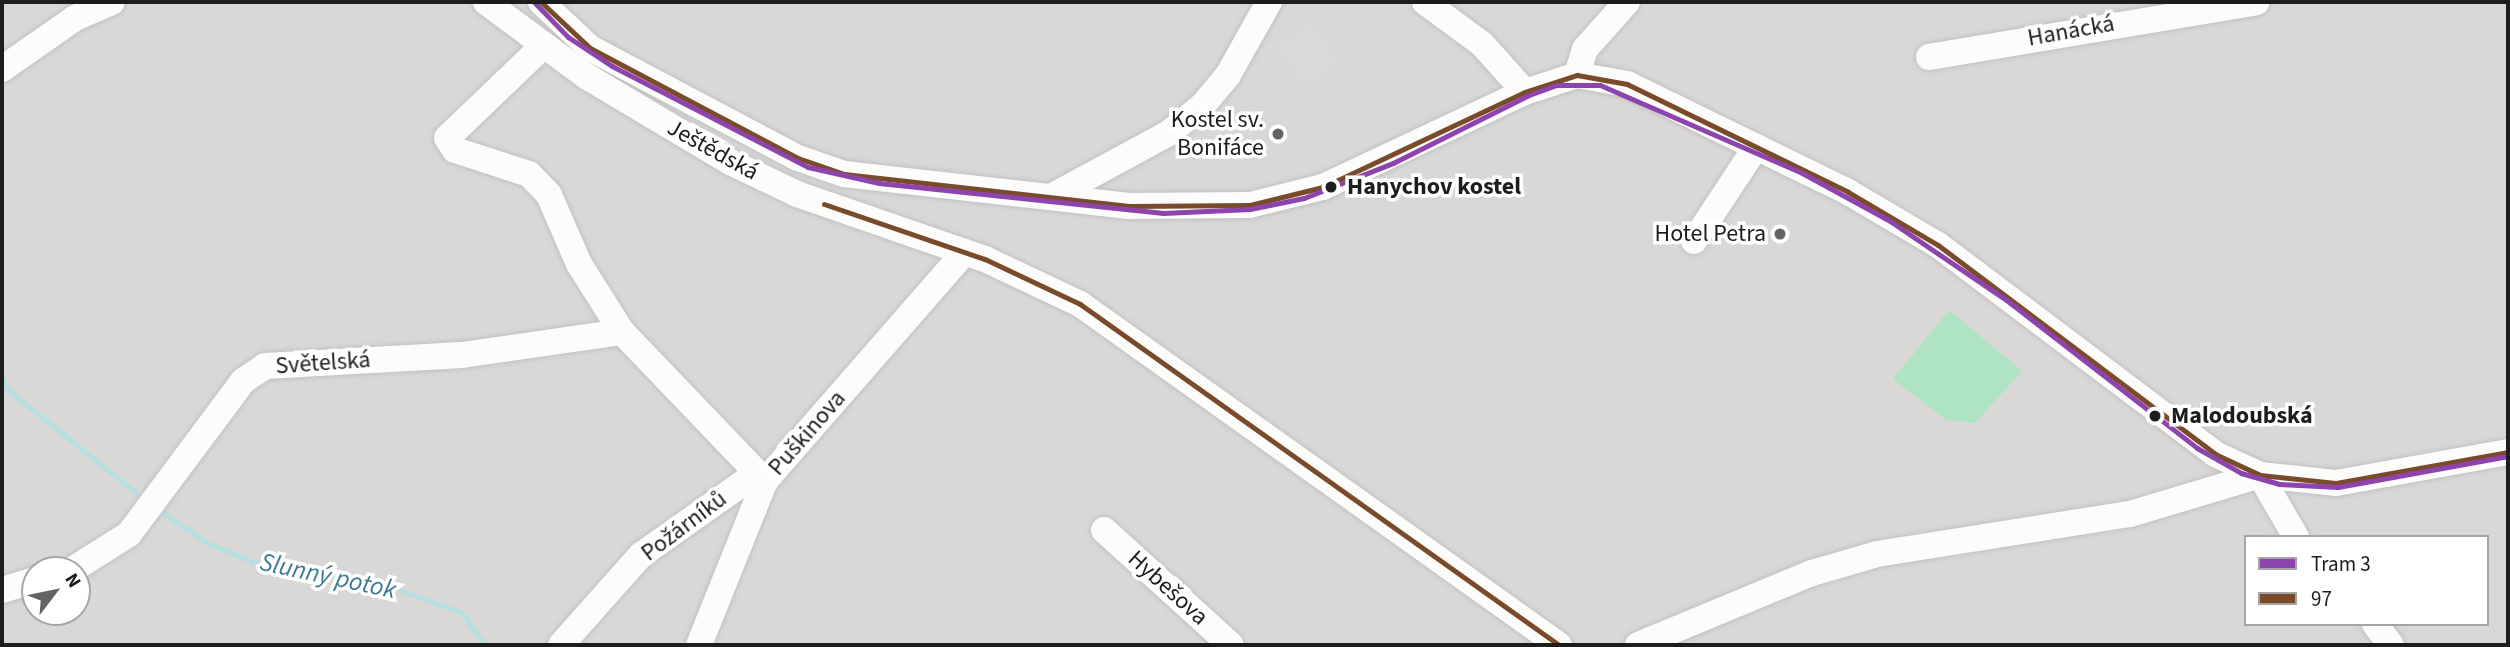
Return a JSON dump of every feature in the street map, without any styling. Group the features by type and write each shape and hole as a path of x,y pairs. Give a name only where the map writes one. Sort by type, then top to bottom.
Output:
{"street":[{"path":"2,69 75,18 112,2"},
{"name":"Ještědská","path":"486,2 544,45 730,162 797,194 965,252 1038,281 1139,340 1559,645"},
{"name":"Ještědská","path":"541,2 590,48 797,158 844,174 1131,206 1250,205 1346,180 1525,92 1577,75 1627,84 1756,147 1938,245 2215,454 2260,475 2336,483 2508,452"},
{"path":"1051,197 1169,133 1203,105 1228,75 1269,2"},
{"path":"1425,2 1482,44 1525,92"},
{"path":"1577,75 1585,49 1627,2"},
{"name":"Hanácká","path":"1928,57 2095,14 2256,2"},
{"path":"544,45 446,138 455,150 529,174 549,195 579,264 622,332 760,477"},
{"path":"1694,241 1756,147"},
{"name":"Puškinova","path":"699,645 760,477 965,252"},
{"name":"Světelská","path":"91,558 129,534 243,382 265,366 462,355 622,332"},
{"path":"1638,645 1812,573 1877,554 2130,514 2260,475 2295,535"},
{"name":"Požárníků","path":"561,645 641,555 760,477"},
{"name":"Hybešova","path":"1104,530 1231,645"},
{"path":"2,590 21,584"},
{"path":"2377,626 2391,645"}],"shaded area":[{"path":"2,2 2508,2 2508,645 2,645"},
{"path":"1312,25 1336,64 1304,84 1280,45"}],"green space":[{"path":"1949,310 2022,371 1975,423 1946,420 1893,379"}],"waterway":[{"name":"Slunný potok","path":"2,378 7,389 145,500"},
{"name":"Slunný potok","path":"162,512 207,543 268,568 380,583 461,612 485,645"}],"tram line":[{"name":"3","path":"534,2 568,37 612,66 808,167 879,183 1163,213 1250,209 1304,198 1393,163 1529,95 1557,85 1600,85 1802,173 1890,221 2009,302 2197,448 2241,473 2279,484 2338,487 2508,456"}],"transit line":[{"name":"97","path":"541,2 590,48 798,158 844,174 1131,206 1250,205 1323,187 1525,92 1577,75 1627,84 1848,192 1938,245 2215,454 2260,475 2336,483 2508,452"},
{"name":"97","path":"824,204 985,259 1080,304 1559,645"}],"place":[{"name":"Kostel sv. Bonifáce","path":"1278,134"},
{"name":"Hanychov kostel","path":"1331,187"},
{"name":"Hotel Petra","path":"1780,234"},
{"name":"Malodoubská","path":"2155,416"}]}
